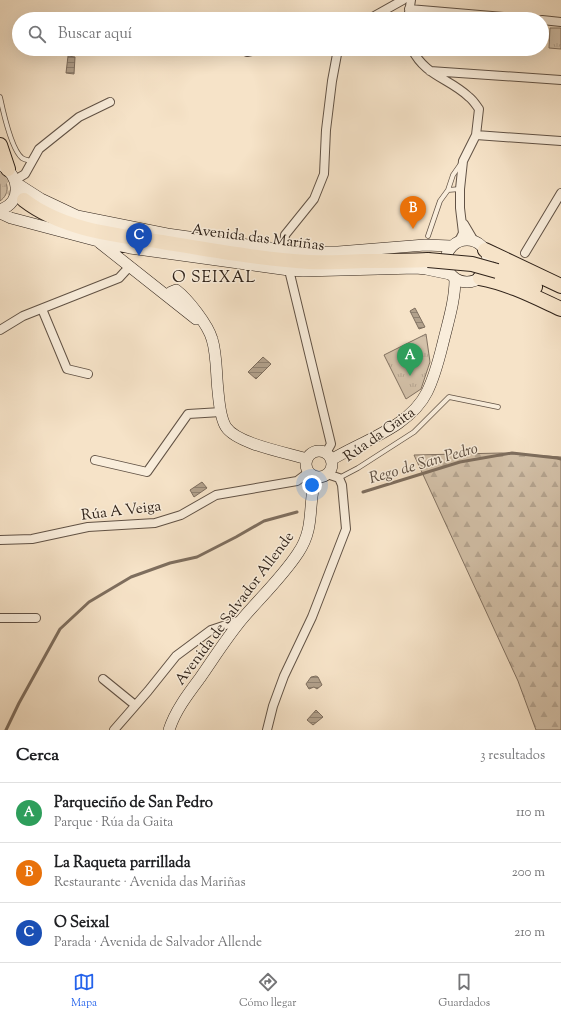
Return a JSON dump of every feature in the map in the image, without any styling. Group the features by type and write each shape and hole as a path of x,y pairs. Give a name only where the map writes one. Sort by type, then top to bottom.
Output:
{"highway":[{"path":"0,145 10,174"},
{"name":"Avenida das Mariñas","path":"24,200 52,217 81,227 124,236 254,257 331,262 428,260 472,264 497,271 561,299"},
{"path":"485,250 561,286"},
{"path":"474,280 491,280 522,291 561,309"}],"street":[{"path":"382,12 403,0"},
{"path":"409,12 411,0"},
{"path":"409,9 445,12"},
{"path":"549,21 561,22"},
{"path":"284,249 285,235 314,199 324,174 327,123 337,56"},
{"path":"417,56 429,71 469,97 479,109 476,135 464,161 460,190 460,208 463,233 446,257 447,269 453,277"},
{"path":"429,71 561,80"},
{"path":"10,174 25,174 39,149 79,117 110,102"},
{"path":"476,135 561,141"},
{"path":"10,174 15,196 8,206 0,212 11,218 130,248 289,270 303,271 416,268 426,269 464,282 474,280 487,268 487,256 485,250 474,241 462,222"},
{"path":"10,174 41,199 77,216 95,221 167,234 301,252 338,252 455,244 469,240 474,241"},
{"path":"525,253 561,193"},
{"path":"98,241 170,297 171,292 176,290 182,294 192,306 212,339 221,412 226,427 239,437 255,445 307,458"},
{"path":"0,330 23,316 119,278 130,266"},
{"path":"289,270 330,444 328,457 331,467 317,474"},
{"name":"Rúa da Gaita","path":"328,457 383,433 410,414 427,394 433,380 454,298 453,277"},
{"name":"Rúa da Gaita","path":"454,298 463,287 474,280"},
{"path":"42,309 67,369 88,374"},
{"path":"95,460 147,472 188,414 221,412"},
{"path":"267,730 273,706 284,676 312,617 346,529 342,485 339,478 317,474 306,465 307,458 313,452 318,451 328,457"},
{"name":"Avenida de Salvador Allende","path":"169,730 177,711 188,694 242,620 298,553 307,536 311,516 314,484 317,474"},
{"name":"Rúa A Veiga","path":"0,540 32,539 88,527 155,523 181,515 216,495 297,481 317,474"},
{"path":"0,618 36,618"},
{"path":"114,730 148,692 176,656 211,630 242,620"},
{"path":"103,679 135,705"}],"lane":[{"path":"0,97 4,116 15,147 22,158 31,161"},
{"path":"428,236 440,201 448,190 453,175 464,161"},
{"path":"448,190 460,190"},
{"name":"Rúa da Gaita","path":"339,478 358,468 414,432 448,397 498,407"}],"green space":[{"path":"550,28 561,28 561,49 549,48"},
{"path":"0,175 7,184 7,192 0,201"},
{"path":"426,334 430,362 421,389 406,399 384,355"},
{"path":"502,453 561,457 561,730 536,730 518,681 414,455"}],"shaded area":[{"path":"68,56 75,57 74,74 66,73"},
{"path":"415,308 425,327 419,329 410,311"},
{"path":"263,357 271,364 256,379 248,372"},
{"path":"202,482 207,488 194,497 190,490"},
{"path":"316,676 322,685 317,689 314,687 309,689 306,684 311,677"},
{"path":"316,710 323,717 313,725 307,720"}],"waterway":[{"name":"Rego de San Pedro","path":"363,492 460,462 512,453 561,459"},
{"name":"Rego de San Pedro","path":"6,730 19,703 60,629 89,602 131,577 170,563 197,557 264,521 297,512"}],"tunnel":[{"path":"0,171 14,191 24,200"}],"place":[{"name":"La Raqueta parrillada","path":"413,229"},
{"name":"O Seixal","path":"139,256"},
{"name":"Parqueciño de San Pedro","path":"410,376"}],"district":[{"name":"O SEIXAL","path":"214,276"}]}
